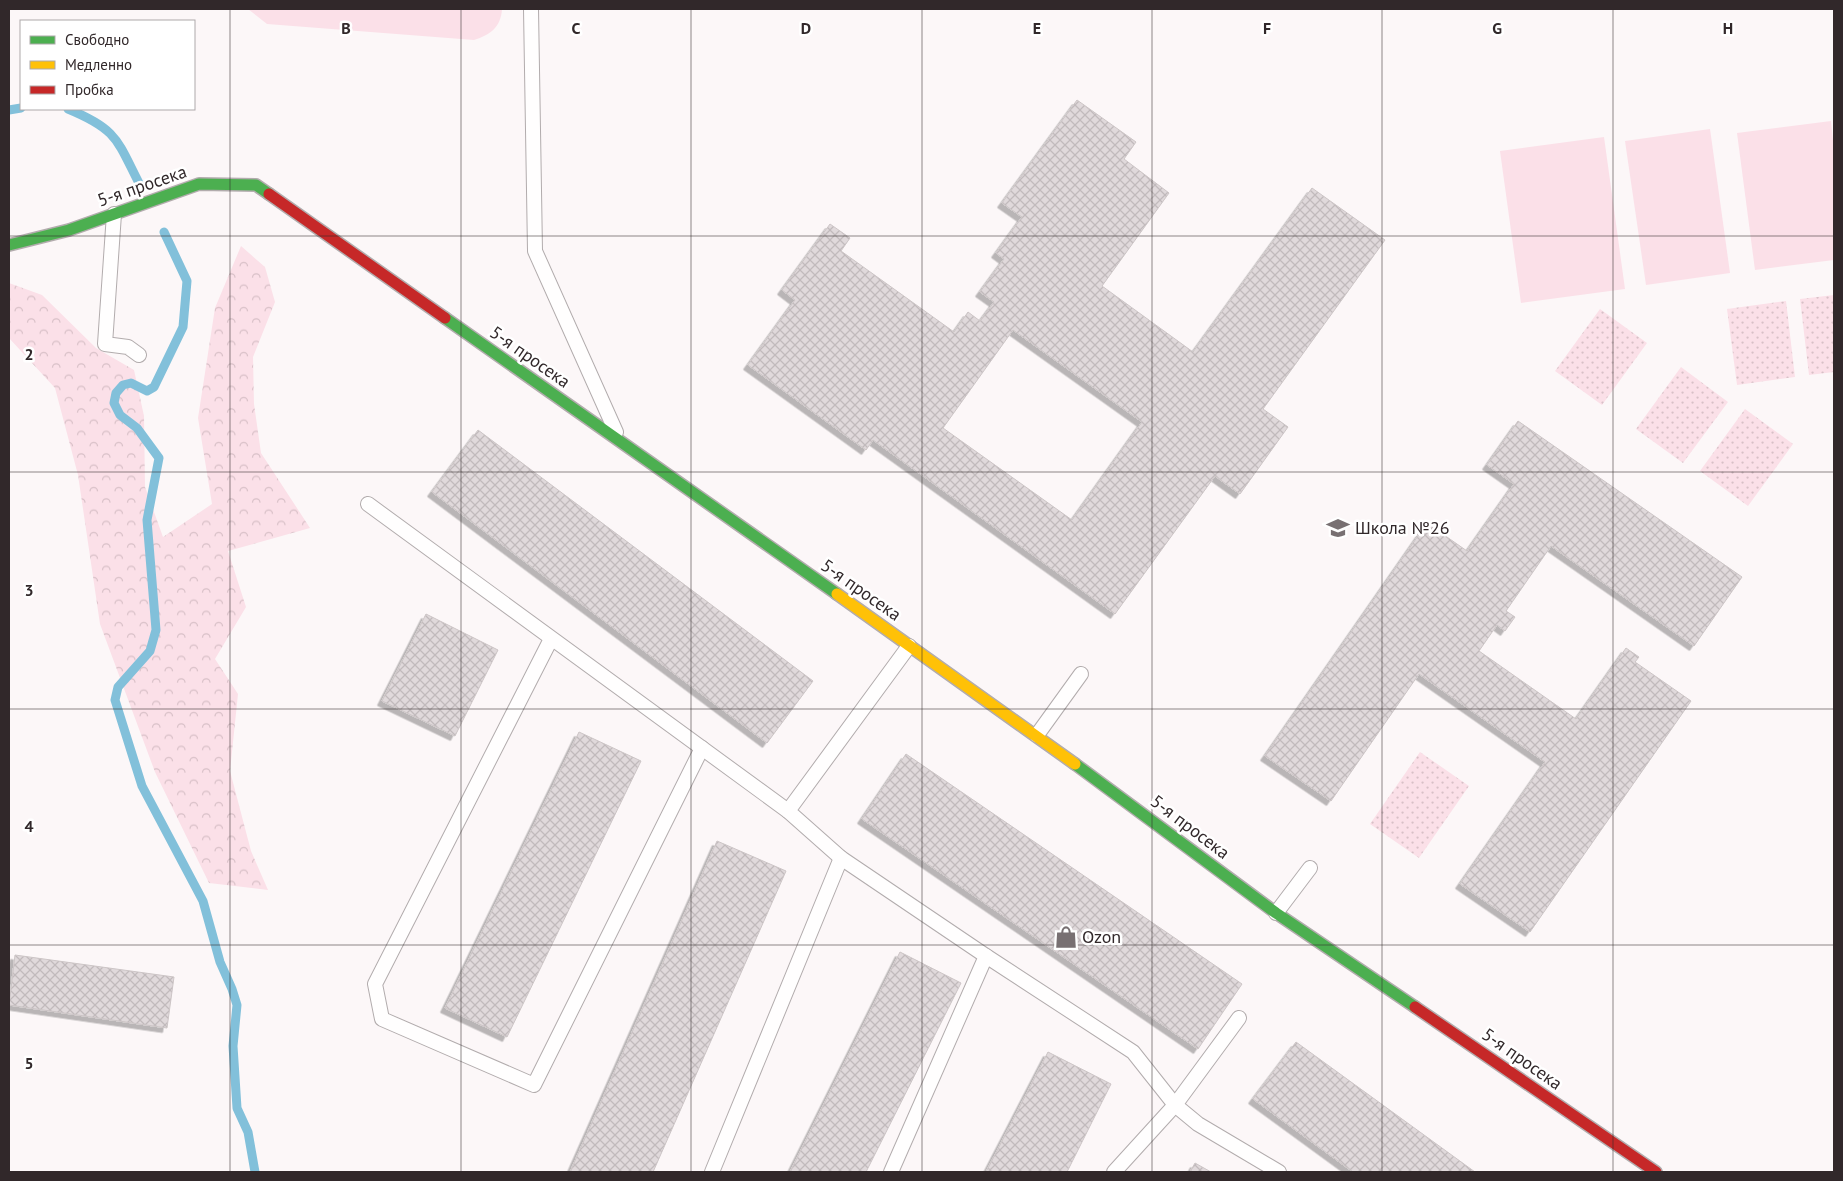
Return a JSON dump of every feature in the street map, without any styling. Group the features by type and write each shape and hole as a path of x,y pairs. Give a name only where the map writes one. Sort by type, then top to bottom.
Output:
{"street":[{"name":"5-я просека","path":"9,245 69,230 199,184 256,185 1037,735 1276,913 1656,1172"}],"lane":[{"path":"531,9 535,251 620,442"},
{"path":"114,214 105,344 128,347 139,355"},
{"path":"368,504 788,811 841,858 1133,1052 1175,1105 1198,1124 1279,1172"},
{"path":"552,639 375,984 382,1019 534,1085 702,748"},
{"path":"788,811 909,646"},
{"path":"1037,735 1081,674"},
{"path":"712,1172 841,858"},
{"path":"1276,913 1310,868"},
{"path":"891,1172 986,956"},
{"path":"1114,1172 1175,1105 1239,1018"}],"green space":[{"path":"248,9 502,9 499,21 494,29 485,36 474,40 267,24"},
{"path":"1831,121 1834,150 1834,260 1755,270 1737,133"},
{"path":"1710,129 1730,273 1646,285 1625,141"},
{"path":"1604,137 1625,289 1521,303 1500,151"},
{"path":"241,246 265,267 275,302 253,357 254,404 261,453 310,528 228,551 246,607 215,659 238,694 230,771 251,851 268,890 209,883 155,772 100,624 78,475 55,388 9,338 9,283 42,295 96,348 134,370 144,416 145,487 163,537 212,504 198,418 215,308"},
{"path":"1834,295 1834,372 1809,375 1800,299"},
{"path":"1786,301 1795,377 1737,385 1727,309"},
{"path":"1600,309 1647,343 1602,405 1555,371"},
{"path":"1681,367 1728,402 1683,463 1636,429"},
{"path":"1745,409 1793,444 1748,506 1700,471"},
{"path":"1420,752 1469,786 1419,858 1370,824"}],"building":[{"path":"1077,100 1136,142 1124,159 1169,193 1102,286 1193,352 1312,188 1385,240 1263,409 1288,427 1240,494 1215,476 1115,614 873,440 866,450 748,365 795,300 782,290 830,224 850,238 841,251 954,332 968,312 980,321 994,302 980,292 1004,259 996,253 1022,217 1002,203","holes":["1013,330 1142,422 1072,520 943,428"]},
{"path":"1518,421 1742,577 1694,646 1551,546 1506,611 1515,617 1505,631 1497,625 1479,651 1576,719 1626,648 1639,657 1635,662 1691,701 1530,932 1460,884 1545,762 1419,674 1331,801 1265,756 1427,523 1467,551 1514,484 1487,465"},
{"path":"478,430 813,681 767,743 432,492"},
{"path":"426,614 498,650 455,736 382,701"},
{"path":"579,732 641,761 507,1037 445,1008"},
{"path":"906,754 1242,984 1198,1049 862,819"},
{"path":"717,841 786,871 653,1172 570,1172"},
{"path":"900,952 961,983 866,1172 790,1172"},
{"path":"15,955 174,977 167,1028 9,1005"},
{"path":"1296,1042 1475,1172 1353,1172 1253,1099"},
{"path":"1048,1052 1111,1084 1067,1172 986,1172"},
{"path":"1195,1163 1211,1172 1190,1172"}],"waterway":[{"path":"9,110 20,108"},
{"path":"70,110 98,124 115,139 141,187"},
{"path":"164,232 187,281 183,327 154,387 147,391 131,383 123,385 116,393 114,403 120,415 137,428 159,458 147,520 156,630 150,651 118,687 115,700 142,786 203,901 220,962 237,1005 233,1046 237,1108 248,1132 255,1172"}],"traffic: fast":[{"path":"9,245 69,230 199,184 256,185 269,194"},
{"path":"445,318 837,594"},
{"path":"1075,764 1276,913 1415,1007"}],"traffic: slow":[{"path":"837,594 1075,764"}],"traffic: jam":[{"path":"269,194 445,318"},
{"path":"1415,1007 1656,1172"}],"place":[{"name":"Школа №26","path":"1338,528"},
{"name":"Ozon","path":"1066,937"}]}
